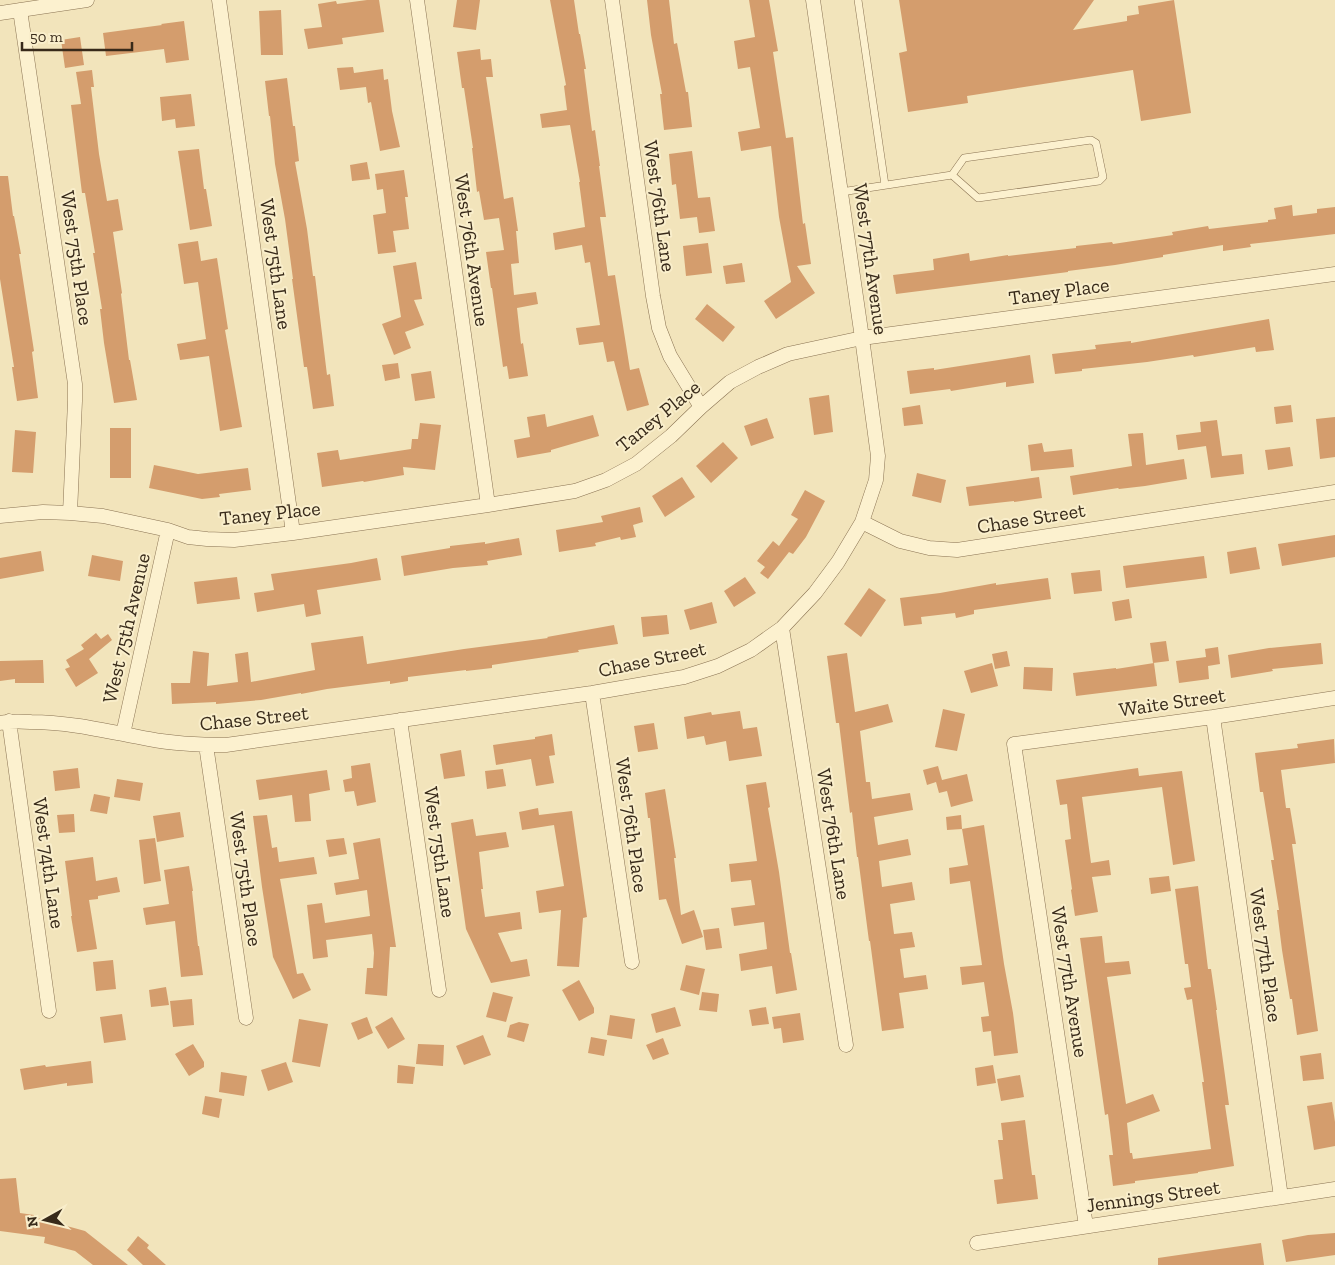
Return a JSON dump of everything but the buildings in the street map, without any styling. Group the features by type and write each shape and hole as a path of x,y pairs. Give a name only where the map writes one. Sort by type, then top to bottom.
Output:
{"street":[{"path":"0,13 87,0"},
{"name":"West 75th Lane","path":"219,0 293,533"},
{"name":"West 76th Avenue","path":"417,0 488,505"},
{"name":"West 76th Lane","path":"612,0 653,296 660,328 670,356 702,407"},
{"name":"West 77th Avenue","path":"813,0 878,456 876,480 862,522"},
{"name":"West 75th Place","path":"20,10 74,384 75,401 70,513"},
{"name":"Taney Place","path":"0,516 44,512 103,516 188,536 234,540 575,491 606,480 636,464 671,436 730,382 788,354 862,338 1335,274"},
{"name":"Chase Street","path":"4,722 43,722 76,725 179,744 226,745 592,693 684,677 718,666 751,650 782,628 815,593 838,562 862,522 900,541 929,548 957,550 1335,492"},
{"name":"West 75th Avenue","path":"123,734 168,530"},
{"name":"West 76th Lane","path":"782,628 846,1045"},
{"name":"West 76th Place","path":"592,693 632,962"},
{"name":"Waite Street","path":"1014,744 1213,717 1335,698"},
{"name":"West 77th Place","path":"1213,717 1280,1198"},
{"name":"West 75th Lane","path":"400,720 439,990"},
{"name":"West 74th Lane","path":"4,722 49,1011"},
{"name":"West 77th Avenue","path":"1014,744 1086,1226"},
{"name":"West 75th Place","path":"206,745 246,1018"},
{"name":"Jennings Street","path":"977,1243 1335,1189"}],"lane":[{"path":"858,0 885,185"},
{"path":"841,192 952,175 964,158 1091,140 1096,143 1103,177 1099,181 978,198 952,175"}]}
